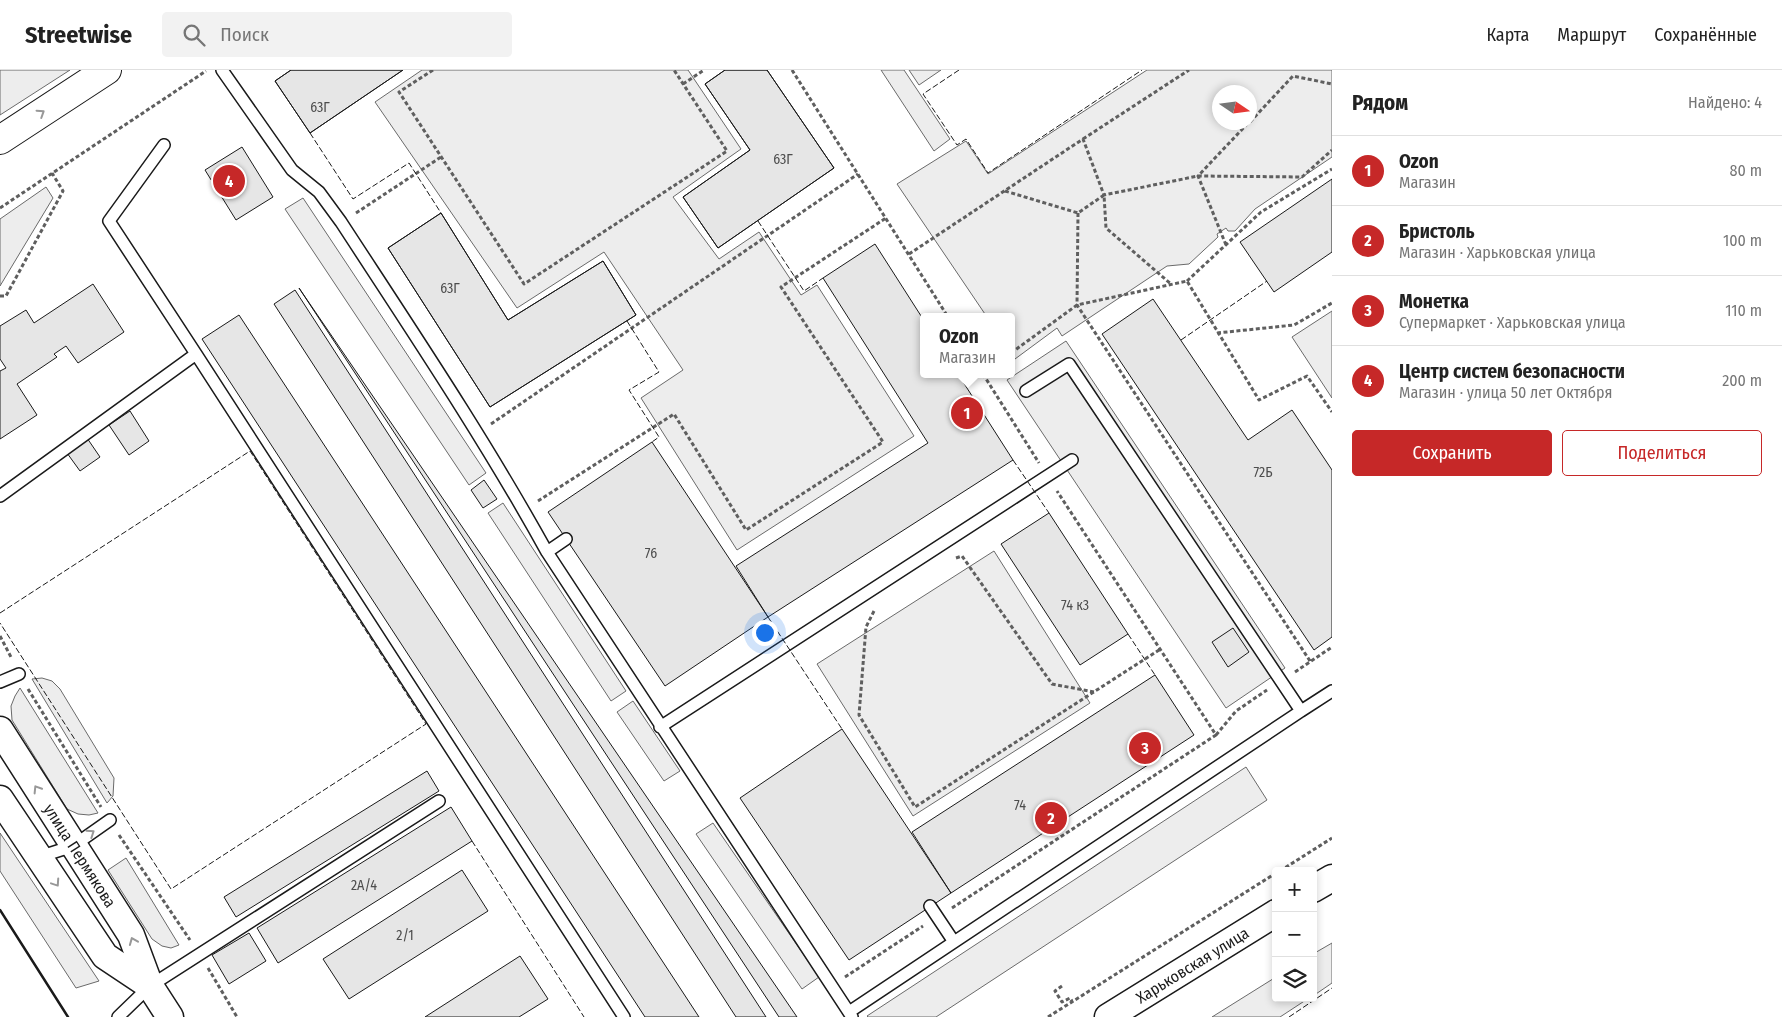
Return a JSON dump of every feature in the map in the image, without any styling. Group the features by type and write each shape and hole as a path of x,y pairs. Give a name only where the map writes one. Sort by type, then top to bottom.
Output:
{"main road":[{"path":"0,140 106,70"}],"street":[{"name":"улица Пермякова","path":"0,730 131,935 150,986 170,1017"},
{"name":"улица Пермякова","path":"0,799 105,956 150,986"},
{"path":"1317,887 1332,878"},
{"name":"Харьковская улица","path":"1108,1017 1272,915"}],"lane":[{"path":"222,70 292,170 319,192 342,222 478,433 512,488 547,552 850,1014 954,942 1332,691"},
{"path":"164,146 109,221 624,1017"},
{"path":"0,496 196,354"},
{"path":"1026,391 1069,364 1301,711"},
{"path":"660,727 1072,460"},
{"path":"547,552 566,539"},
{"path":"0,682 19,674"},
{"path":"118,1017 150,986 438,801"},
{"path":"39,857 73,846 110,820"},
{"path":"930,906 954,942"}],"path":[{"path":"0,208 207,70"},
{"path":"433,70 399,92 524,284 727,151 674,70"},
{"path":"683,84 704,70"},
{"path":"792,70 946,313"},
{"path":"909,254 1189,70"},
{"path":"1257,114 1293,76 1332,84"},
{"path":"1198,176 1241,130"},
{"path":"1083,139 1104,194 1106,228 1171,284"},
{"path":"1078,213 1104,194 1198,176 1302,177 1332,150"},
{"path":"342,222 441,157"},
{"path":"1015,350 1077,305 1187,281 1261,212 1332,169"},
{"path":"0,296 6,296 63,191 52,173"},
{"path":"478,433 858,174"},
{"path":"1198,176 1226,245"},
{"path":"1005,191 1078,213"},
{"path":"1078,213 1077,305 1310,661"},
{"path":"534,503 674,414 746,530 883,442 781,287 886,218"},
{"path":"1187,281 1260,400 1307,376 1332,412"},
{"path":"1218,333 1294,325 1332,303"},
{"path":"842,978 1216,735 1159,650 986,378"},
{"path":"954,558 962,556 1052,684 1094,692"},
{"path":"874,610 866,627 859,715 915,807 1159,650"},
{"path":"1286,867 1332,838"},
{"path":"1048,1017 1272,876"},
{"path":"1062,986 1055,991 1062,1002 1070,998 1072,1001"}],"shaded area":[{"path":"0,70 70,70 0,115"},
{"path":"422,70 688,70 741,149 673,197 719,259 759,232 801,295 817,285 914,436 737,550 641,398 683,370 604,252 517,308 375,102"},
{"path":"881,70 904,70 950,139 934,151"},
{"path":"909,70 941,70 919,85"},
{"path":"1147,70 1332,70 1332,157 1255,209 1235,231 1228,231 1226,228 1217,234 1218,237 1189,264 1167,266 1062,336 1057,328 1015,359 1015,313 984,313 897,184 966,141 988,174"},
{"path":"46,187 53,198 0,286 0,219"},
{"path":"303,198 486,473 469,485 285,209"},
{"path":"1332,311 1332,398 1292,337"},
{"path":"1066,341 1285,668 1226,708 1007,380 1015,378 1015,375"},
{"path":"503,503 626,691 611,701 488,513"},
{"path":"994,551 1090,703 913,816 817,664"},
{"path":"42,678 52,681 60,689 114,778 113,796 107,803 32,679"},
{"path":"20,688 98,813 89,815 78,814 67,809 12,720 11,706"},
{"path":"633,701 680,771 664,781 617,712"},
{"path":"1246,767 1267,800 936,1017 867,1016"},
{"path":"713,823 819,977 802,989 696,834"},
{"path":"0,833 99,981 76,988 0,871"},
{"path":"126,858 179,945 171,948 162,946 152,939 108,870"},
{"path":"1332,943 1332,983 1317,993 1317,957 1317,952"},
{"path":"1272,980 1272,1002 1303,1002 1280,1017 1212,1017"}],"building":[{"path":"291,70 403,70 310,133 275,81"},
{"path":"291,70 403,70 310,133 275,81"},
{"path":"725,70 767,70 834,168 718,248 683,197 750,150 705,84"},
{"path":"725,70 767,70 834,168 718,248 683,197 750,150 705,84"},
{"path":"242,147 273,197 236,220 205,170"},
{"path":"1332,179 1332,252 1274,292 1240,242"},
{"path":"441,213 508,320 603,261 636,315 490,407 388,248"},
{"path":"441,213 508,320 603,261 636,315 490,407 388,248"},
{"path":"875,244 920,314 920,378 961,378 1013,460 768,617 736,566 928,443 823,278"},
{"path":"93,284 124,332 78,363 66,346 54,354 57,357 17,384 37,415 0,439 0,371 6,368 0,359 0,326 26,310 34,323"},
{"path":"299,288 797,1017 779,1017"},
{"path":"295,290 766,1017 736,1017 274,304"},
{"path":"1153,299 1248,440 1292,410 1332,470 1332,637 1314,650 1102,334"},
{"path":"239,315 699,1017 645,1017 202,339"},
{"path":"130,411 149,441 129,455 109,425"},
{"path":"87,438 100,457 80,471 67,453"},
{"path":"652,442 768,617 665,686 548,512"},
{"path":"484,480 497,499 483,508 471,490"},
{"path":"1049,513 1128,634 1080,665 1001,544"},
{"path":"1233,628 1249,652 1228,667 1212,642"},
{"path":"1155,675 1194,735 951,893 912,832"},
{"path":"842,729 951,893 849,960 740,798"},
{"path":"427,771 439,791 236,917 224,897"},
{"path":"451,807 472,841 278,963 257,928"},
{"path":"462,870 488,911 349,999 323,959"},
{"path":"249,933 266,961 229,984 212,955"},
{"path":"520,956 548,999 519,1017 425,1017"}],"fence":[{"path":"959,70 923,94 957,145 966,139 988,173 1142,70"},
{"path":"310,133 353,199 409,163 441,213"},
{"path":"758,221 804,291 823,278"},
{"path":"1181,340 1267,281"},
{"path":"627,321 659,372 629,390 659,437 652,442"},
{"path":"0,613 250,451 426,724 171,889 0,623"},
{"path":"1013,460 1049,513"},
{"path":"768,617 842,729"},
{"path":"1128,634 1155,675"},
{"path":"472,841 584,1017"},
{"path":"1289,1017 1332,988"}],"wall":[{"path":"0,910 68,1017"}],"place":[{"name":"Центр систем безопасности","path":"229,181"},
{"name":"Ozon","path":"967,413"},
{"name":"Монетка","path":"1145,748"},
{"name":"Бристоль","path":"1051,818"}]}
